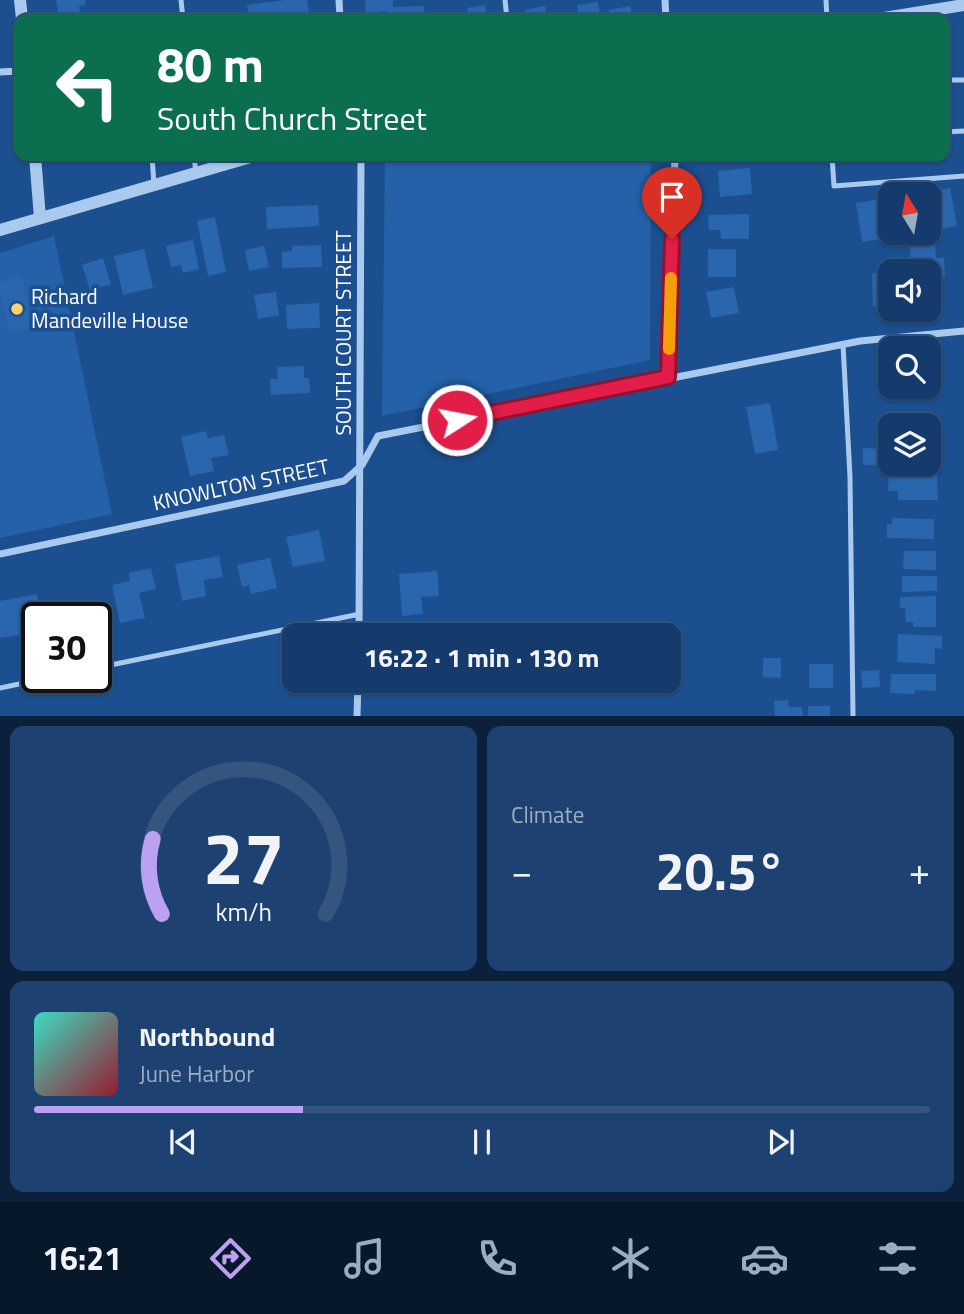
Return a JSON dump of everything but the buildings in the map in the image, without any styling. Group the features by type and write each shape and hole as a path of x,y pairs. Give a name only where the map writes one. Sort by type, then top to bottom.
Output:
{"street":[{"path":"923,14 964,5"},
{"path":"34,161 40,218"},
{"path":"0,230 237,161"},
{"name":"SOUTH COURT STREET","path":"360,623 361,161"},
{"path":"668,377 675,161"},
{"name":"KNOWLTON STREET","path":"0,554 344,481 362,465 377,436 844,344 964,331"},
{"path":"357,716 358,693"}],"lane":[{"path":"152,161 154,185"},
{"path":"195,161 196,173"},
{"path":"832,161 834,186 964,176"},
{"path":"844,344 850,477 853,716"},
{"path":"112,665 360,614"},
{"path":"0,688 21,683"}],"shaded area":[{"path":"385,161 651,161 650,360 382,416"},
{"path":"54,236 112,514 0,538 0,253"}],"slow traffic":[{"path":"669,349 671,278"}],"place":[{"name":"Richard Mandeville House","path":"17,309"}],"route":[{"path":"457,420 668,377 672,239"}]}
